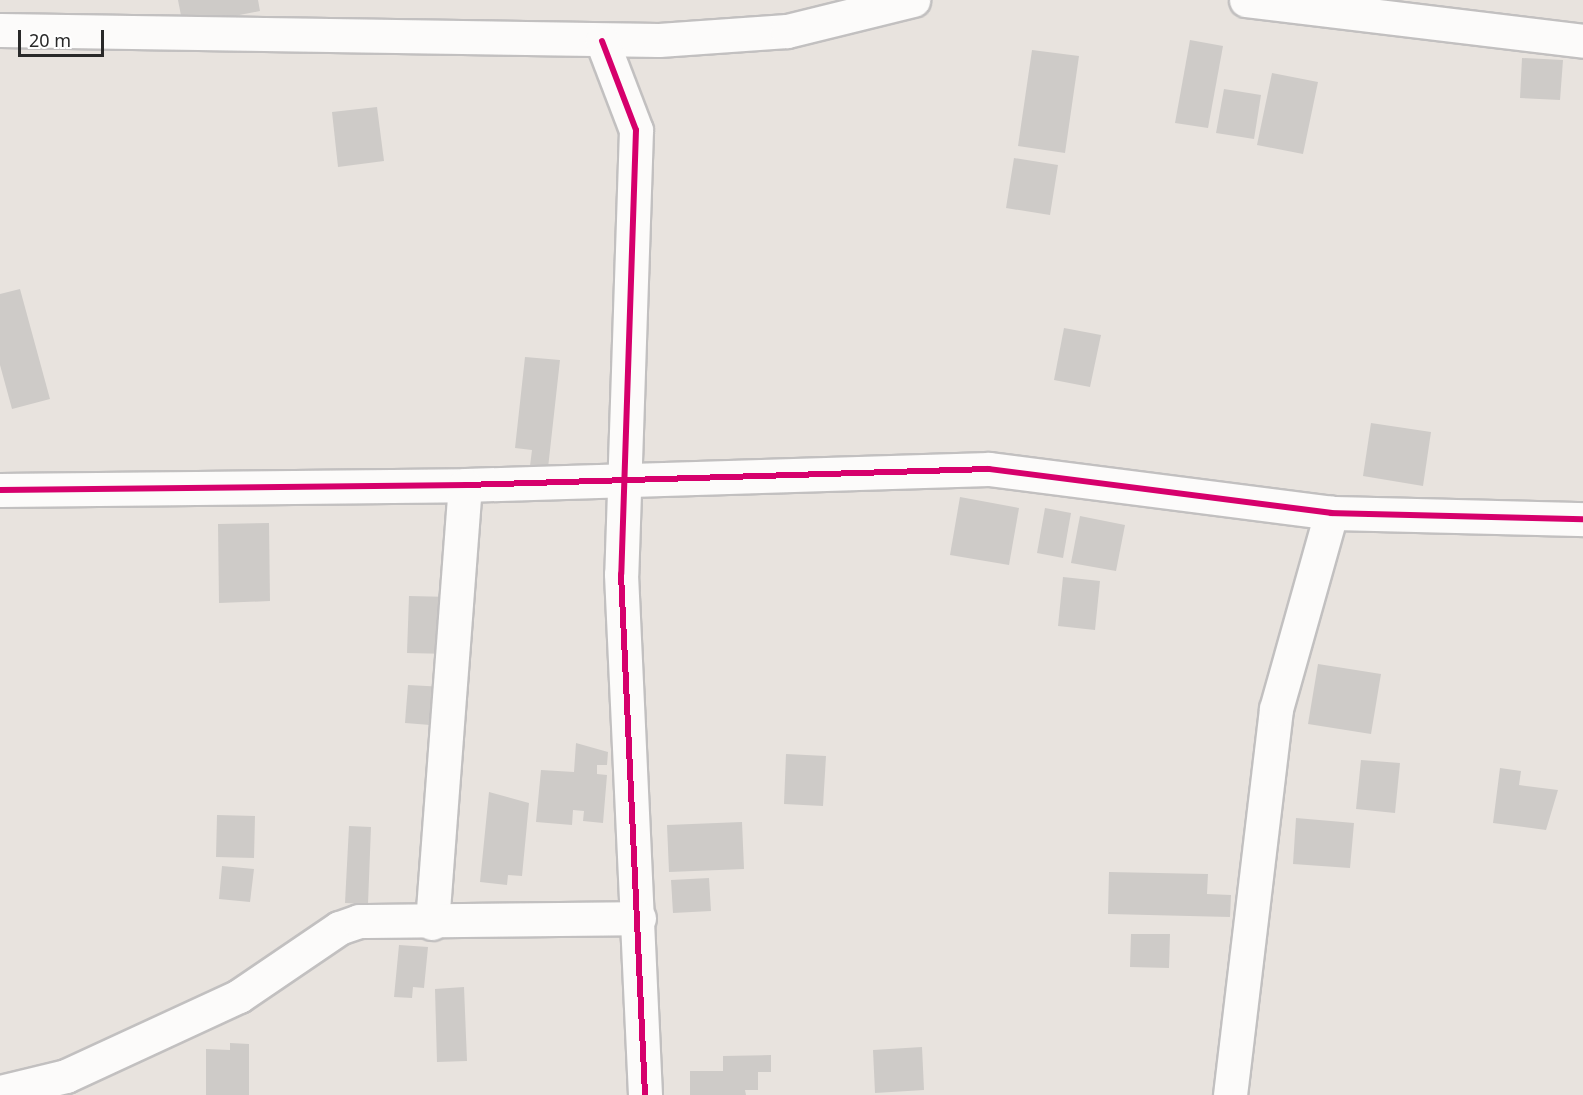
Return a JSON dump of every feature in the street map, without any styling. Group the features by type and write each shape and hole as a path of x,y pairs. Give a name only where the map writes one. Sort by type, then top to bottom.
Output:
{"street":[{"path":"0,30 602,41 787,31 914,0"},
{"path":"1246,0 1583,41"},
{"path":"602,41 636,130 625,479 623,695 639,918 645,1095"},
{"path":"0,490 465,485 989,469 1331,513 1583,519"},
{"path":"432,923 465,485"},
{"path":"1230,1095 1275,709 1331,513"},
{"path":"0,1092 66,1076 238,996 339,928 380,919 432,923 639,918"}],"building":[{"path":"178,0 258,0 260,11 183,26"},
{"path":"1190,40 1223,46 1208,128 1175,123"},
{"path":"1032,50 1079,56 1065,153 1018,146"},
{"path":"1522,58 1563,60 1560,100 1520,98"},
{"path":"1272,73 1318,82 1303,154 1257,145"},
{"path":"1224,89 1261,95 1254,139 1216,133"},
{"path":"377,107 384,161 338,167 332,112"},
{"path":"1014,158 1058,165 1050,215 1006,208"},
{"path":"20,289 50,399 12,409 0,365 0,294"},
{"path":"1064,328 1101,335 1090,387 1054,380"},
{"path":"525,357 560,360 548,468 530,466 532,450 515,448"},
{"path":"1371,423 1431,432 1423,486 1363,476"},
{"path":"960,497 1019,508 1009,565 950,555"},
{"path":"1045,508 1071,513 1063,558 1037,553"},
{"path":"1080,516 1125,525 1116,571 1071,563"},
{"path":"269,523 270,601 219,603 218,524"},
{"path":"1063,577 1100,581 1095,630 1058,626"},
{"path":"409,596 452,597 450,654 407,653"},
{"path":"1318,664 1381,674 1371,734 1308,724"},
{"path":"408,685 445,687 443,726 405,723"},
{"path":"576,743 608,752 607,765 597,765 597,774 607,775 603,823 583,821 584,811 573,810 572,825 536,822 541,770 574,772"},
{"path":"786,754 826,756 823,806 784,804"},
{"path":"1361,760 1400,763 1395,813 1356,809"},
{"path":"1500,768 1521,771 1519,785 1558,790 1546,830 1493,823"},
{"path":"489,792 529,803 522,876 508,875 507,885 480,882"},
{"path":"217,815 255,816 254,858 216,857"},
{"path":"1296,818 1354,823 1350,868 1293,864"},
{"path":"742,822 744,869 669,872 667,825"},
{"path":"349,826 371,827 368,904 345,903"},
{"path":"222,866 254,869 250,902 219,899"},
{"path":"1109,872 1208,874 1207,894 1231,895 1230,917 1108,914"},
{"path":"709,878 711,911 673,913 671,880"},
{"path":"1131,934 1170,934 1169,968 1130,967"},
{"path":"399,945 428,947 424,988 413,987 412,998 394,997"},
{"path":"464,987 467,1061 437,1062 435,989"},
{"path":"230,1043 249,1044 249,1095 206,1095 206,1049 230,1050"},
{"path":"922,1047 924,1090 875,1093 873,1050"},
{"path":"771,1055 771,1072 758,1072 758,1090 745,1090 746,1095 690,1095 690,1071 723,1071 723,1056"}],"cycle path":[{"path":"602,41 636,130 621,574 645,1095"},
{"path":"0,490 465,485 989,469 1331,513 1583,519"}]}
